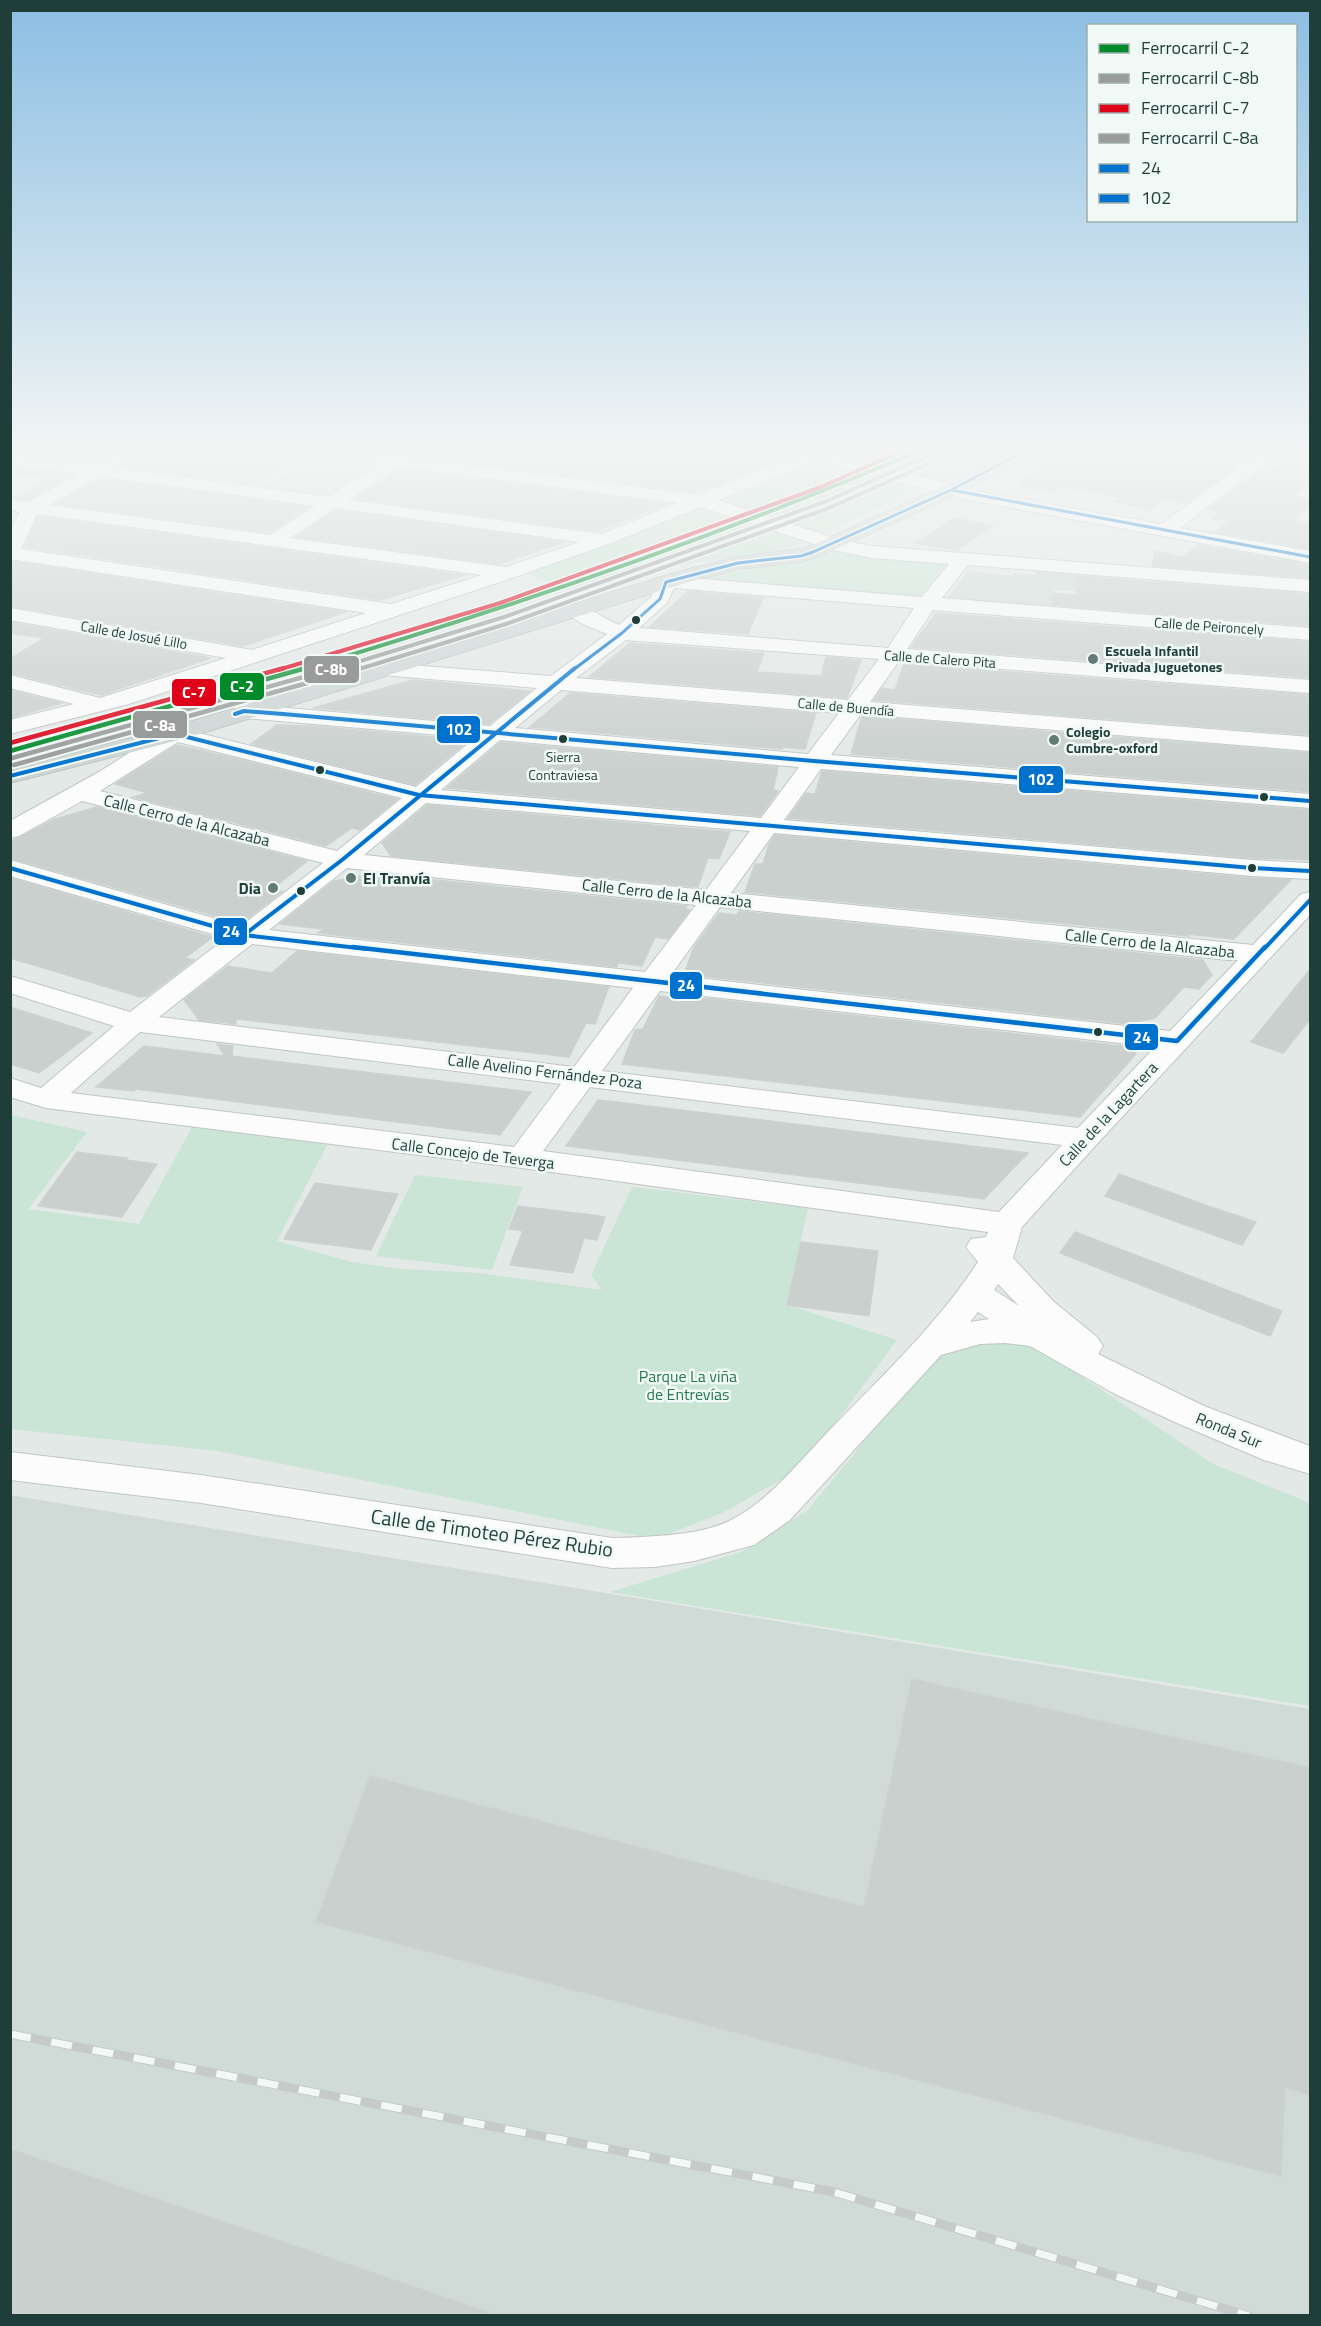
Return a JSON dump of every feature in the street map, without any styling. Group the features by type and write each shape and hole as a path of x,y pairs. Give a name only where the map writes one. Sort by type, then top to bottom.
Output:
{"main road":[{"path":"10,776 175,734 666,582 730,565 789,558"}],"street":[{"path":"40,558 396,611"},
{"path":"398,558 508,573"},
{"path":"10,727 102,705 396,611 552,558"},
{"path":"957,558 1311,586"},
{"path":"522,1158 893,655 927,604 964,558"},
{"path":"1227,578 1251,558"},
{"path":"1193,608 1206,577"},
{"path":"46,1099 134,1023 243,935 342,860 557,682 622,633 660,599 666,582"},
{"name":"Calle de Peironcely","path":"666,582 927,604 1193,608 1311,634"},
{"name":"Calle de Calero Pita","path":"576,610 592,621 622,633 1311,687"},
{"name":"Calle de Josué Lillo","path":"10,614 257,656"},
{"name":"Calle de Buendía","path":"382,669 1311,744"},
{"path":"10,681 102,705"},
{"path":"244,711 814,761 1311,801"},
{"path":"10,816 84,783 175,734 419,795 1261,869 1311,871"},
{"path":"10,831 84,783"},
{"name":"Calle Cerro de la Alcazaba","path":"84,783 342,860 1228,952 1260,953"},
{"path":"10,868 243,935 1177,1041"},
{"name":"Calle de la Lagartera","path":"996,1259 1007,1224 1085,1138 1311,900"},
{"name":"Calle Avelino Fernández Poza","path":"10,984 134,1023 1085,1138"},
{"name":"Calle Concejo de Teverga","path":"10,1088 46,1099 522,1158 1007,1224"},
{"name":"Calle Concejo de Teverga","path":"936,1214 964,1230 996,1259"},
{"name":"Calle de Timoteo Pérez Rubio","path":"10,1466 201,1489 612,1553 656,1552 694,1546 740,1534 776,1510 930,1346 975,1293 996,1259"},
{"name":"Ronda Sur","path":"996,1259 1016,1284 1038,1321"},
{"name":"Ronda Sur","path":"975,1293 1038,1321 1149,1396 1252,1440 1311,1460"},
{"name":"Ronda Sur","path":"930,1346 947,1339 988,1329 1011,1329 1038,1321"}],"shaded area":[{"path":"1037,570 1077,573 1076,591 1053,590 1052,606 945,601 968,571 1013,576 1014,573 1036,575"},
{"path":"10,1495 1310,1709 1310,2315 11,2315"}],"green space":[{"path":"562,558 734,558 692,563 632,578 581,595 523,572"},
{"path":"816,558 898,558 946,564 919,598 704,582 708,576"},
{"name":"Parque La viña de Entrevías","path":"11,1115 87,1132 28,1209 139,1224 197,1118 331,1138 277,1241 352,1262 401,1269 480,1273 602,1290 591,1275 632,1187 808,1208 787,1305 897,1340 802,1468 722,1513 655,1539 218,1451 11,1429"},
{"path":"415,1175 523,1187 492,1270 376,1256"},
{"path":"986,1341 1034,1345 1213,1464 1310,1503 1310,1706 610,1592 741,1552 807,1511 942,1347"}],"building":[{"path":"95,558 339,558 465,575 380,600"},
{"path":"451,558 519,558 500,564"},
{"path":"1154,558 1269,558 1311,565 1311,578 1152,566"},
{"path":"10,561 346,612 243,646 10,606"},
{"path":"1077,576 1311,594 1311,626 1052,605 1053,593 1076,595"},
{"path":"688,591 763,598 748,634 649,627"},
{"path":"936,613 1311,642 1311,678 911,647"},
{"path":"10,622 211,658 102,695 10,673 10,659 44,638 10,633"},
{"path":"630,643 764,653 757,672 821,676 826,657 861,660 847,698 589,677"},
{"path":"904,664 1311,695 1311,735 874,700 882,688 895,690"},
{"path":"412,680 530,691 489,724 313,708"},
{"path":"10,690 62,703 10,718"},
{"path":"570,693 816,713 805,749 783,747 782,749 530,727"},
{"path":"862,716 1311,753 1311,792 851,754"},
{"path":"277,725 314,726 469,740 415,785 251,744"},
{"path":"501,742 778,767 773,790 778,791 760,816 447,788"},
{"path":"177,745 397,799 360,830 352,828 326,846 133,797 148,793 115,784"},
{"path":"822,771 1311,810 1311,860 1252,858 788,818 806,793 815,794"},
{"path":"427,805 730,832 719,859 708,858 698,887 391,856 382,843"},
{"path":"97,807 307,861 266,894 283,891 244,921 233,921 10,858 10,842 55,819"},
{"path":"775,835 1291,880 1234,939 1187,934 1189,936 745,892 755,864 763,864 769,844"},
{"path":"361,876 409,880 407,877 687,906 685,909 690,910 668,939 655,937 642,966 618,963 617,967 318,933 323,929 280,924 334,881"},
{"path":"10,878 213,937 185,958 194,960 147,996 140,997 10,958"},
{"path":"739,911 1203,960 1212,975 1199,989 1184,987 1155,1018 1128,1024 684,974 694,947 719,913 737,915"},
{"path":"297,951 609,987 595,1024 586,1023 569,1057 236,1019 236,1024 199,1020 184,1000 228,966 272,973"},
{"path":"1311,968 1311,1018 1283,1053 1251,1042"},
{"path":"677,995 1131,1047 1136,1054 1080,1117 622,1064 635,1030 643,1029 659,996 676,998"},
{"path":"10,1007 92,1033 39,1073 10,1064"},
{"path":"217,1044 233,1046 232,1056 531,1092 500,1135 136,1089 134,1091 96,1087 144,1046 225,1056"},
{"path":"598,1100 1028,1153 984,1199 566,1146"},
{"path":"77,1152 157,1164 122,1217 38,1206"},
{"path":"1119,1174 1256,1222 1242,1245 1105,1196"},
{"path":"315,1183 398,1194 371,1250 284,1239"},
{"path":"518,1206 605,1217 597,1240 584,1238 573,1273 510,1265 523,1231 509,1229"},
{"path":"1075,1232 1282,1311 1270,1336 1060,1253"},
{"path":"801,1242 878,1251 869,1316 787,1305"},
{"path":"912,1679 1311,1768 1311,2095 1285,2088 1281,2176 316,1922 370,1776 864,1907"},
{"path":"10,2149 488,2312 488,2316 10,2316"}],"railway":[{"path":"10,2034 834,2192 1249,2316"}],"rail line":[{"name":"C-7","path":"10,743 306,662 500,603 626,558"},
{"name":"C-2","path":"10,751 358,653 473,618 651,558"},
{"name":"C-8b","path":"12,758 310,676 504,617 670,558"},
{"name":"C-8a","path":"14,765 312,683 506,624 691,558"}],"transit line":[{"name":"24","path":"244,935 342,860 557,682 622,633 660,599 666,582 738,563 787,558"},
{"name":"102","path":"235,714 244,711 283,714 814,761 1310,801"},
{"name":"102","path":"10,776 175,734 419,795 1252,868 1310,871"},
{"name":"24","path":"10,868 244,935 1177,1041 1310,900"}],"place":[{"name":"Escuela Infantil Privada Juguetones","path":"1093,659"},
{"name":"Sierra Contraviesa","path":"563,739"},
{"name":"Colegio Cumbre-oxford","path":"1054,740"},
{"name":"El Tranvía","path":"351,878"},
{"name":"Dia","path":"273,888"}]}
